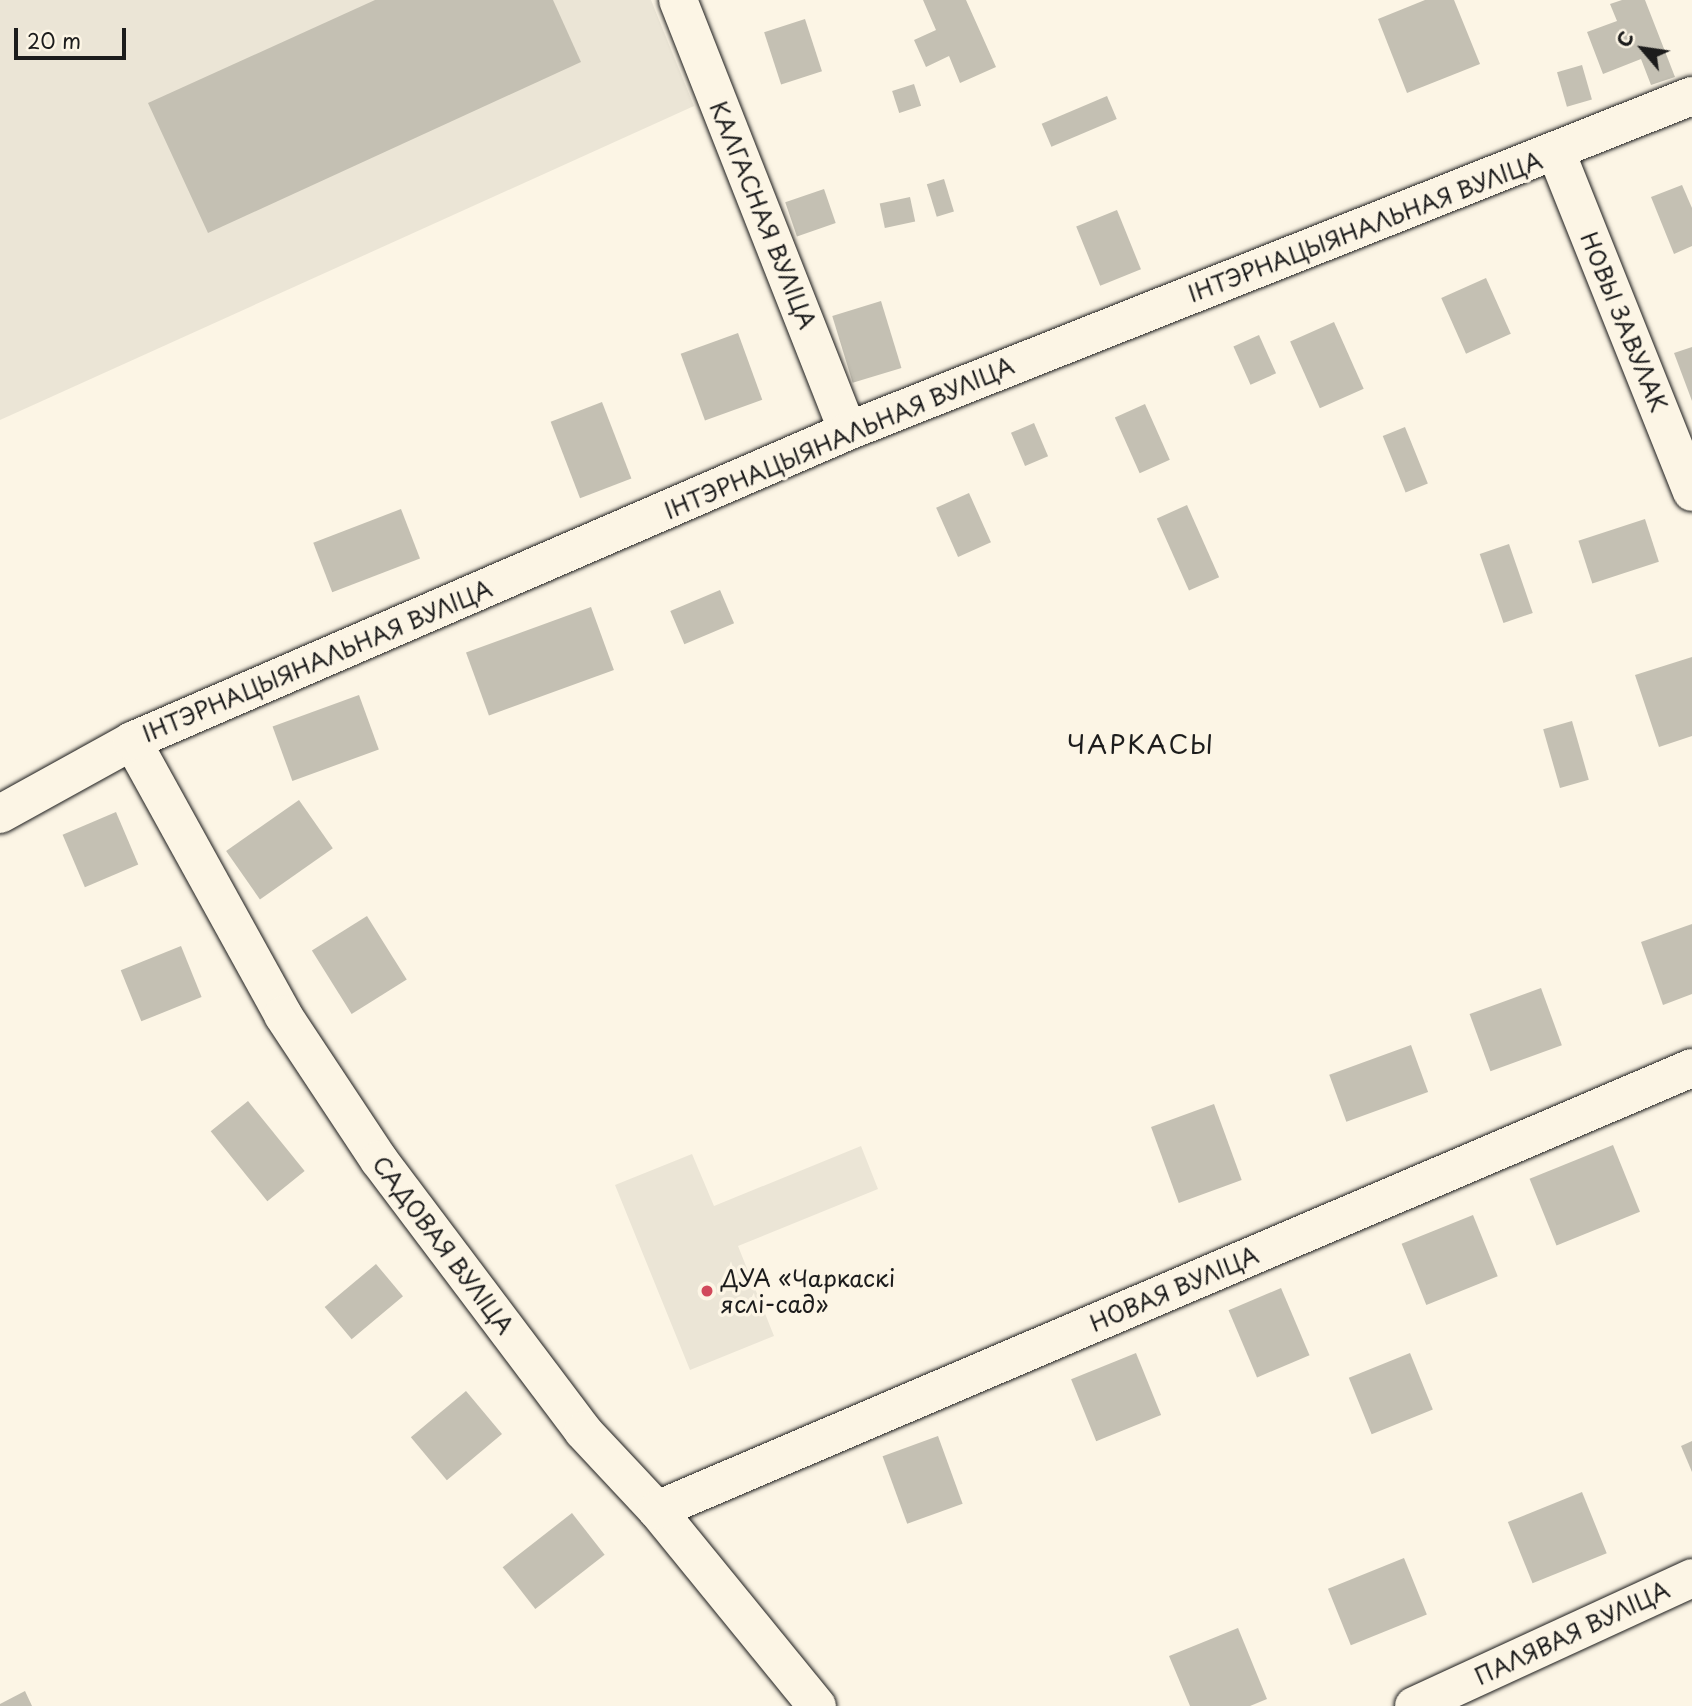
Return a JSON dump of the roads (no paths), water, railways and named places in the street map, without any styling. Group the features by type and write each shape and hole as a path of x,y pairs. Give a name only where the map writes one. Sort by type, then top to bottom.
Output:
{"street":[{"name":"КАЛГАСНАЯ ВУЛІЦА","path":"678,0 848,431"},
{"name":"ІНТЭРНАЦЫЯНАЛЬНАЯ ВУЛІЦА","path":"0,814 132,741 848,431 1692,96"},
{"name":"НОВЫ ЗАВУЛАК","path":"1556,152 1692,492"},
{"name":"САДОВАЯ ВУЛІЦА","path":"132,741 284,1016 379,1160 583,1432 657,1510 817,1706"},
{"name":"НОВАЯ ВУЛІЦА","path":"657,1510 1692,1068"},
{"name":"ПАЛЯВАЯ ВУЛІЦА","path":"1414,1706 1692,1578"}],"place":[{"name":"ДУА «Чаркаскі яслі-сад»","path":"707,1291"}],"district":[{"name":"ЧАРКАСЫ","path":"1141,744"}]}
